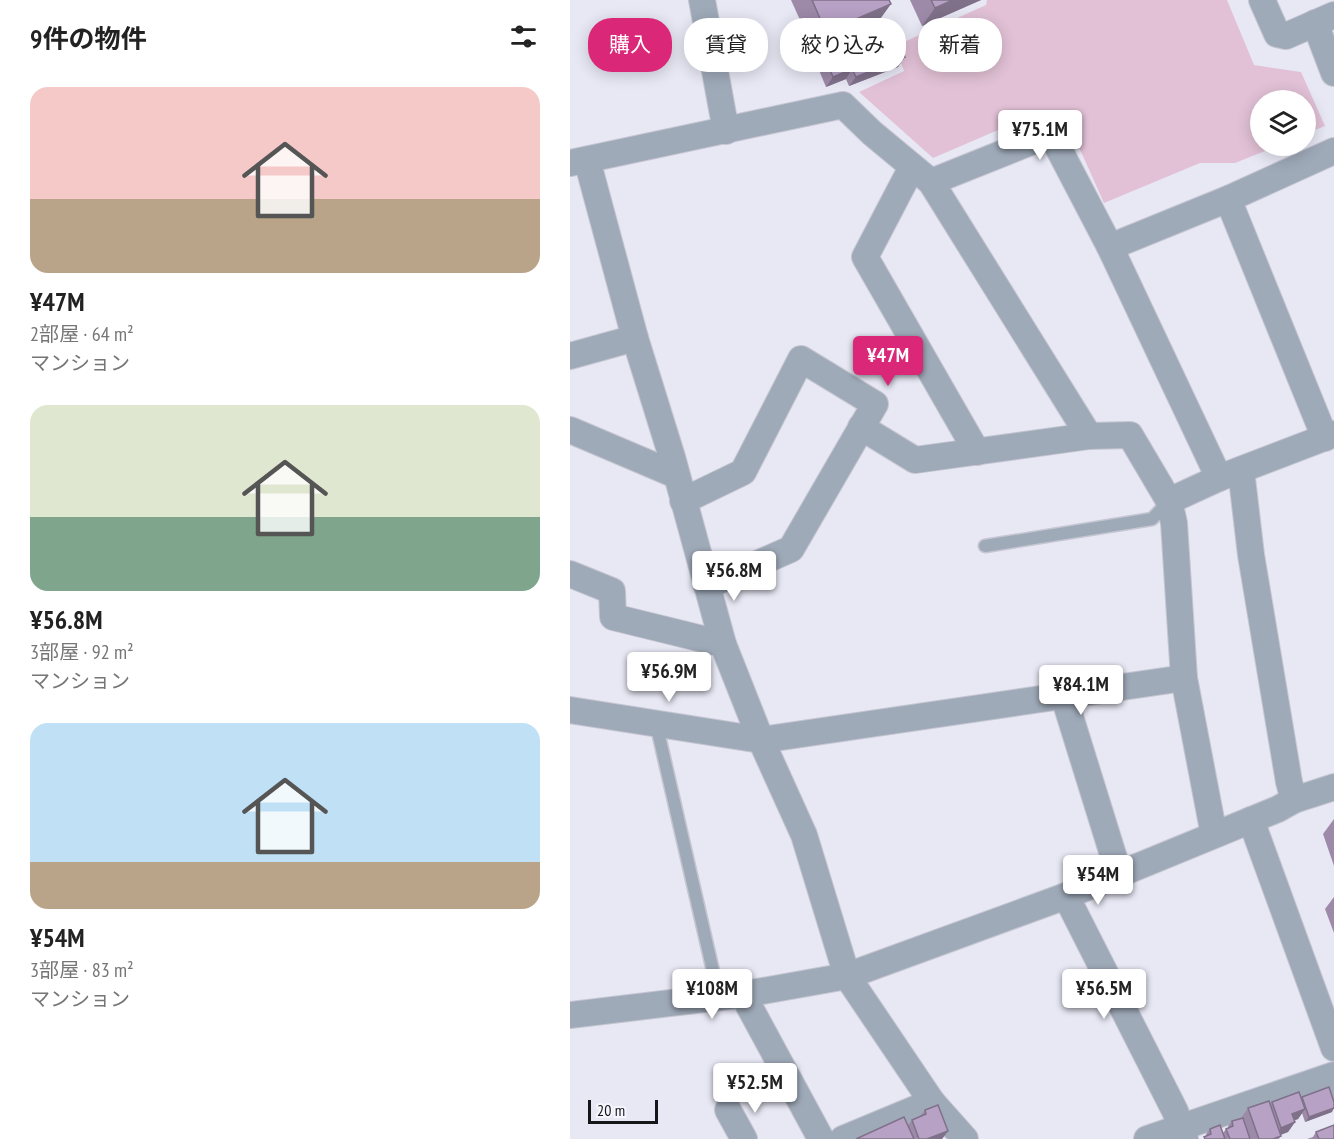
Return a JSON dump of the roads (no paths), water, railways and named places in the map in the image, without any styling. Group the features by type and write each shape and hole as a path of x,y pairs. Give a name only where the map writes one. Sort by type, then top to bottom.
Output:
{"street":[{"path":"702,0 726,130"},
{"path":"1262,0 1277,34 1286,36 1324,19 1334,72"},
{"path":"965,1139 932,1102 847,976 804,835 761,740 723,644 672,457 579,162 843,105 921,174 1089,436"},
{"path":"977,452 865,257 921,174 1051,134 1230,474 1251,555 1289,782 1294,800"},
{"path":"1110,247 1228,199 1334,151"},
{"path":"1169,501 1230,474 1329,436 1228,199"},
{"path":"570,356 635,338"},
{"path":"683,501 743,472 801,359 874,404 791,549 707,586"},
{"path":"861,428 915,460 1089,436 1130,435 1169,501 1174,523 1184,678 1214,835"},
{"path":"570,430 676,475"},
{"path":"570,574 612,591 613,617 723,644"},
{"path":"570,710 761,740 1184,678"},
{"path":"1064,697 1119,874"},
{"path":"570,1016 719,997 847,976 1066,896 1294,800 1334,787"},
{"path":"1251,820 1334,1048"},
{"path":"1066,896 1175,1111 1183,1133"},
{"path":"746,993 749,1006 821,1139"},
{"path":"1147,1139 1183,1133 1332,1082"},
{"path":"843,1139 932,1102"},
{"path":"728,1110 744,1139"}],"lane":[{"path":"985,546 1152,519 1169,501"},
{"path":"656,723 719,997"}]}
